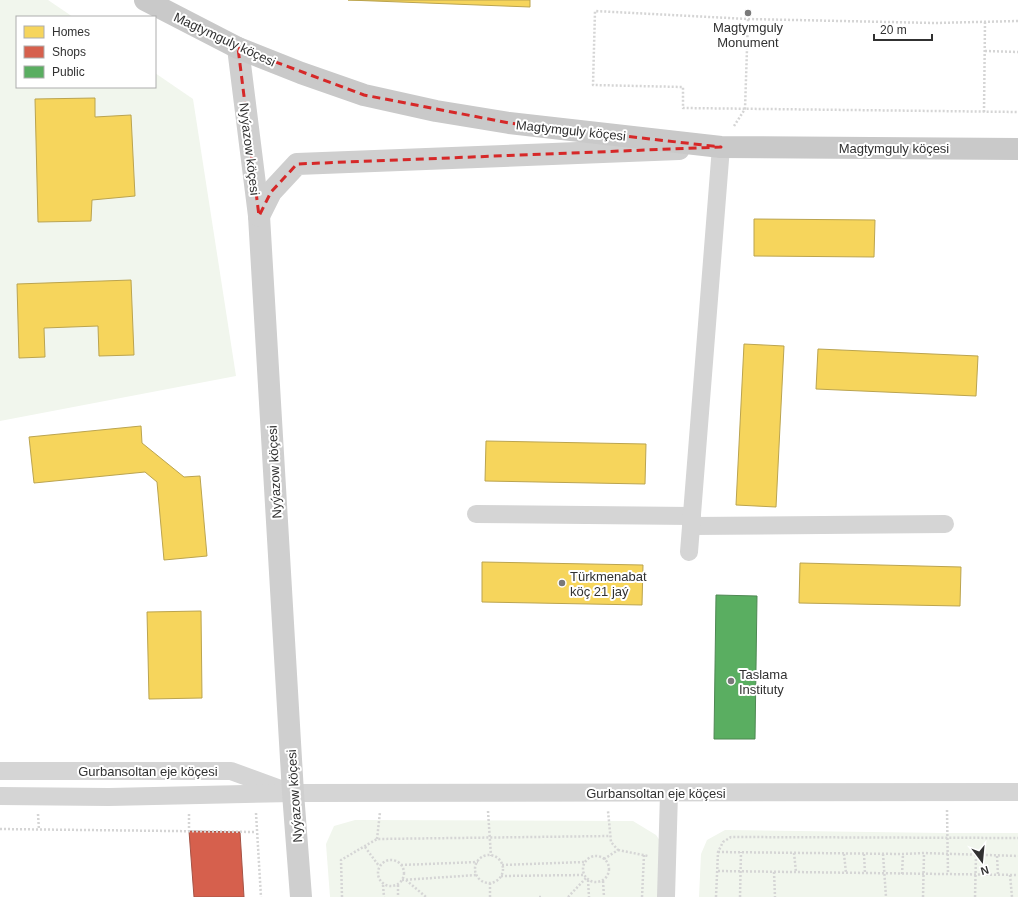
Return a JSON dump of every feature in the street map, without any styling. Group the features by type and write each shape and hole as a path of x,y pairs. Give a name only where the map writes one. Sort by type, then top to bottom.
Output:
{"main road":[{"name":"Magtymguly köçesi","path":"145,0 238,48 301,73 364,94 436,111 509,123 721,147 1018,149"}],"street":[{"name":"Nyýazow köçesi","path":"238,48 259,216 293,793 301,897"},
{"path":"259,216 271,192 297,164 721,147 689,552"},
{"path":"476,514 692,521 945,524"},
{"name":"Gurbansoltan eje köçesi","path":"0,771 231,772 293,793"},
{"name":"Gurbansoltan eje köçesi","path":"0,796 109,797 293,793 1018,792"},
{"path":"666,897 669,793"}],"path":[{"path":"1018,21 935,23 748,19 595,11 593,85 683,87 683,108 1018,112"},
{"path":"721,147 745,109 748,19"},
{"path":"984,112 985,22"},
{"path":"985,51 1018,52"},
{"path":"946,792 948,874"},
{"path":"377,839 382,793"},
{"path":"486,793 491,856"},
{"path":"606,793 611,842 618,850 667,859"},
{"path":"255,794 256,832 261,897"},
{"path":"0,829 256,832"},
{"path":"342,897 341,860 377,839 610,836"},
{"path":"716,897 718,852 723,842 731,837 1018,838"},
{"path":"364,847 379,866"},
{"path":"604,859 618,850"},
{"path":"718,852 844,854 924,853 1018,856"},
{"path":"740,897 741,852"},
{"path":"794,853 796,872"},
{"path":"923,897 924,853"},
{"path":"844,854 846,873"},
{"path":"864,854 864,873"},
{"path":"883,854 886,897"},
{"path":"902,874 903,854"},
{"path":"642,897 644,855"},
{"path":"975,897 976,855"},
{"path":"491,856 498,859 502,865 503,872 495,882 490,883 482,881 477,875 476,866 484,857 491,856"},
{"path":"997,856 998,875"},
{"path":"502,865 584,862 592,857 600,857 607,862 609,870 608,874 603,880 596,883 587,879 584,875 584,862"},
{"path":"384,897 383,885 377,874 379,866 386,861 395,860 402,865 478,862"},
{"path":"383,885 390,887 398,885 402,880 404,873 402,865"},
{"path":"718,871 1018,875"},
{"path":"774,872 775,897"},
{"path":"402,880 477,875"},
{"path":"501,876 584,875"},
{"path":"1010,875 1012,897"},
{"path":"568,897 587,879"},
{"path":"587,879 589,897"},
{"path":"406,880 426,897"},
{"path":"603,880 604,897"},
{"path":"490,883 490,897"},
{"path":"398,885 398,897"}],"highlighted area":[{"path":"238,48 364,95 509,123 721,147 297,164 271,192 259,216"}],"shaded area":[{"path":"0,0 48,0 72,16 16,16 16,88 156,88 156,74 193,99 236,376 0,421"},
{"path":"355,820 633,821 656,835 667,851 663,897 330,897 326,844 334,826"},
{"path":"725,830 1018,833 1018,897 699,897 701,854 707,840"}],"building: Homes":[{"path":"348,0 530,0 530,7"},
{"path":"95,98 95,117 131,115 135,196 92,200 91,221 38,222 35,99"},
{"path":"754,219 875,220 874,257 754,256"},
{"path":"131,280 134,355 99,356 98,326 44,328 45,357 19,358 17,284"},
{"path":"744,344 784,346 776,507 736,505"},
{"path":"818,349 978,356 976,396 816,389"},
{"path":"141,426 142,443 184,477 200,476 207,556 164,560 157,482 145,472 34,483 29,437"},
{"path":"486,441 646,444 645,484 485,481"},
{"name":"Türkmenabat köç 21 jaý","path":"482,562 643,565 642,605 482,602"},
{"path":"800,563 961,567 960,606 799,603"},
{"path":"201,611 202,698 149,699 147,612"}],"building: Shops":[{"path":"189,831 240,832 244,897 194,897"}],"building: Public":[{"path":"716,595 757,596 755,739 714,739"}],"place":[{"name":"Magtymguly Monument","path":"748,13"},
{"name":"Türkmenabat köç 21 jaý","path":"562,583"},
{"name":"Taslama Instituty","path":"731,681"}]}
